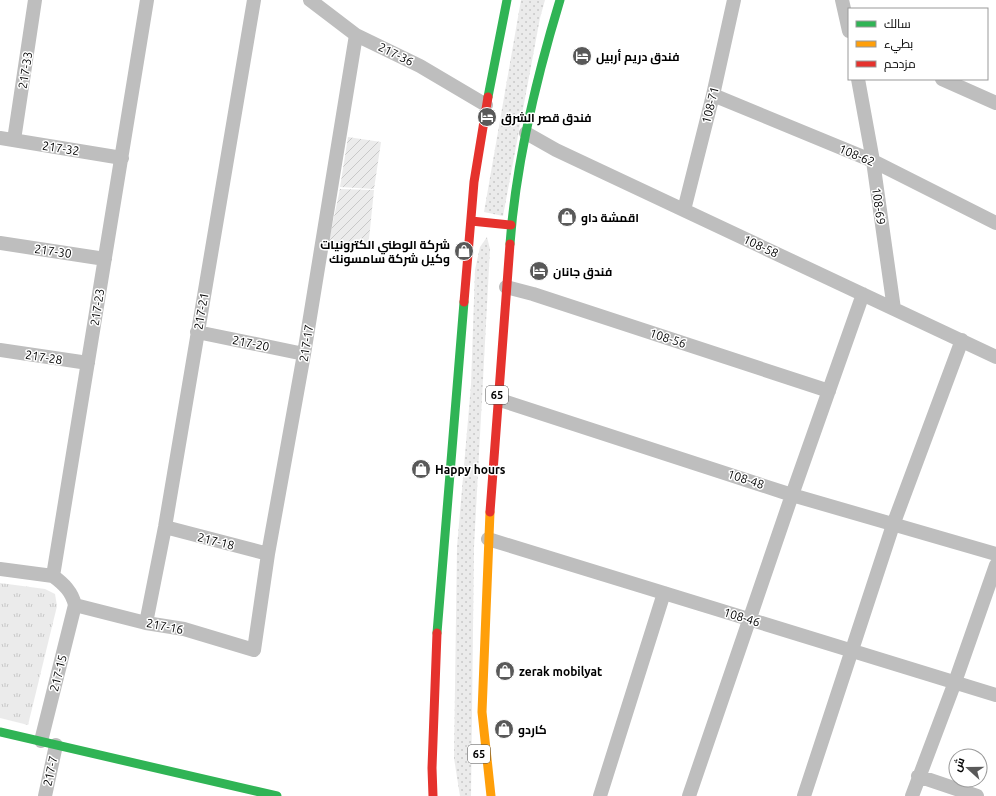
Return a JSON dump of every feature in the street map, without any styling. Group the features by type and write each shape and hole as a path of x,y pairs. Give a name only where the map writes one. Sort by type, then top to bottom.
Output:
{"main road":[{"path":"433,796 432,768 438,614 470,221 474,182 486,105 507,0"},
{"name":"65","path":"479,772 488,539 497,399 511,225 526,133 546,46 560,0"},
{"path":"470,221 511,225"},
{"name":"65","path":"482,712 492,796"},
{"path":"434,728 442,789"},
{"path":"0,732 277,796"}],"street":[{"name":"217-33","path":"14,140 35,0"},
{"name":"217-23","path":"53,576 147,0"},
{"name":"217-21","path":"146,623 165,528 254,0"},
{"name":"217-36","path":"310,0 356,35 420,66 486,105"},
{"name":"108-71","path":"684,210 713,95 734,0"},
{"path":"842,0 848,27"},
{"name":"217-17","path":"254,650 268,554 304,354 356,35"},
{"name":"108-69","path":"858,80 873,161 894,309"},
{"path":"944,80 996,103"},
{"name":"108-62","path":"713,95 873,161 996,223"},
{"name":"108-58","path":"526,133 556,150 996,357"},
{"name":"217-32","path":"0,138 122,158"},
{"name":"217-30","path":"0,243 105,258"},
{"name":"108-56","path":"506,286 829,391"},
{"path":"689,796 792,495 863,294"},
{"name":"217-20","path":"197,332 304,354"},
{"path":"804,796 850,650 893,525 962,340"},
{"name":"217-28","path":"0,350 88,364"},
{"name":"108-48","path":"497,399 792,495 996,554"},
{"name":"217-18","path":"165,528 268,554"},
{"name":"108-46","path":"488,539 996,695"},
{"path":"912,796 918,776 955,682 996,565"},
{"path":"0,569 53,576 73,596 75,606"},
{"path":"600,796 664,593"},
{"name":"217-16","path":"75,606 146,623 184,629 254,650"},
{"name":"217-15","path":"41,741 75,606"},
{"name":"217-7","path":"44,796 56,745"},
{"path":"918,776 977,796"}],"green space":[{"path":"521,0 545,0 540,18 503,216 484,212"},
{"path":"348,137 381,142 374,189 340,187"},
{"path":"340,189 374,190 368,249 328,245"},
{"path":"487,237 490,249 474,547 471,796 460,796 454,758 457,547 471,385 475,270 480,247"},
{"path":"0,583 45,589 55,594 57,606 28,725 0,718"}],"traffic: fast":[{"path":"488,97 507,0"},
{"path":"510,244 517,182 528,120 560,0"},
{"path":"437,633 464,302"},
{"path":"0,732 277,796"}],"traffic: slow":[{"path":"490,512 482,712 491,796"}],"traffic: jam":[{"path":"464,302 474,182 488,97"},
{"path":"471,221 511,225"},
{"path":"490,512 510,244"},
{"path":"433,796 432,768 437,633"}],"place":[{"name":"فندق دريم أربيل","path":"582,56"},
{"name":"فندق قصر الشرق","path":"487,117"},
{"name":"اقمشة داو","path":"567,217"},
{"name":"شركة الوطني الكترونيات وكيل شركة سامسونك","path":"464,251"},
{"name":"فندق جانان","path":"539,271"},
{"name":"Happy hours","path":"421,469"},
{"name":"zerak mobilyat","path":"505,671"},
{"name":"كاردو","path":"504,729"}]}
